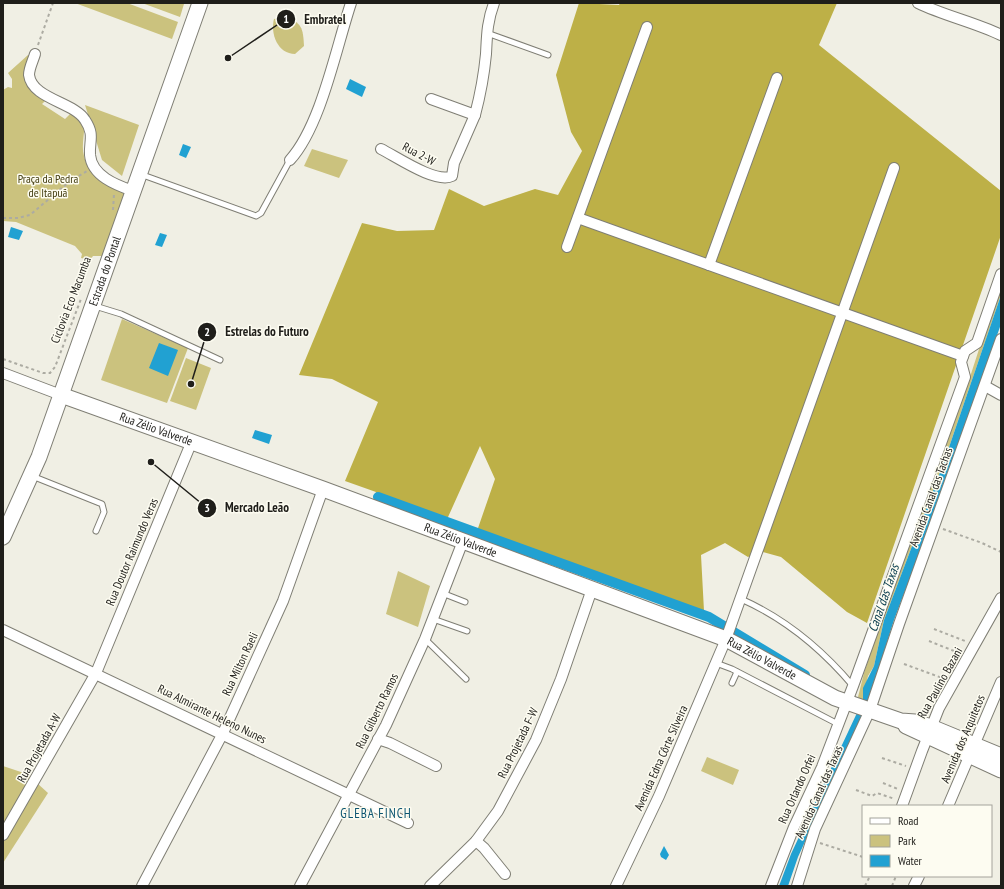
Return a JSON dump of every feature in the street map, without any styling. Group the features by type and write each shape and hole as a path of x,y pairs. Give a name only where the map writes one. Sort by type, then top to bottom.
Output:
{"street":[{"name":"Estrada do Pontal","path":"3,537 31,476 61,394 87,300 133,191 200,3"},
{"path":"290,160 301,145 317,109 351,3"},
{"name":"Rua 2-W","path":"381,149 432,176 447,178 452,176 454,164 475,115 479,101 484,65 486,32 494,3"},
{"path":"918,3 936,12 978,24 1001,35"},
{"path":"567,247 647,28"},
{"path":"35,54 30,70 31,81 37,88 53,100 82,116 91,136 90,156 95,167 114,185 133,191"},
{"path":"709,265 777,78"},
{"path":"431,100 475,115"},
{"name":"Avenida Edna Côrte Silveira","path":"616,886 659,796 726,640 894,168"},
{"path":"578,218 963,356 965,351 977,343 1001,274"},
{"name":"Avenida Canal das Tachas","path":"868,709 1000,343"},
{"name":"Rua Orlando Orfei","path":"771,886 794,827 822,767 838,724 849,703 878,614 965,377 961,362 963,356"},
{"path":"3,373 61,394"},
{"path":"985,386 1001,395"},
{"name":"Rua Zélio Valverde","path":"61,394 323,489 726,640 825,693 901,721 911,730 929,732 972,751"},
{"name":"Rua Doutor Raimundo Veras","path":"96,673 192,441"},
{"name":"Rua Milton Raeli","path":"146,885 223,733 283,601 323,489"},
{"name":"Rua Gilberto Ramos","path":"300,886 378,739 425,639 463,541"},
{"name":"Rua Projetada F-W","path":"430,886 476,841 498,811 536,740 561,679 592,589"},
{"name":"Rua Paulino Bazani","path":"903,804 929,732 954,682 1001,598"},
{"name":"Rua Almirante Heleno Nunes","path":"3,630 223,733 349,796 408,822"},
{"name":"Rua Projetada A-W","path":"3,835 96,673"},
{"name":"Avenida dos Arquitetos","path":"948,805 1001,682"},
{"name":"Avenida Canal das Taxas","path":"797,886 811,840 868,709"},
{"path":"378,739 390,743 436,766"},
{"path":"972,751 1001,756"},
{"path":"972,751 1001,770"},
{"path":"476,841 484,848 505,874"},
{"path":"914,886 918,877"}],"lane":[{"path":"486,32 548,55"},
{"path":"139,174 256,216 261,213 290,160"},
{"path":"87,300 121,314 220,360"},
{"path":"31,476 102,504 104,512 96,531"},
{"path":"442,593 465,602"},
{"path":"740,599 772,614 803,635 822,651 854,686"},
{"path":"432,619 467,631"},
{"path":"425,639 466,679"},
{"path":"716,663 737,672 838,724"},
{"path":"732,683 737,672"}],"path":[{"path":"35,54 53,3"},
{"path":"3,218 18,218 30,215 69,182 95,167"},
{"path":"113,213 114,185"},
{"name":"Ciclovia Eco Macumba","path":"3,359 43,373 50,373 55,367 87,300"},
{"path":"934,527 976,541 1001,552"},
{"path":"934,629 976,645"},
{"path":"929,641 969,657"},
{"path":"904,664 954,682"},
{"path":"882,758 915,769"},
{"path":"883,783 907,792"},
{"path":"856,790 872,796 877,792 903,804"},
{"path":"811,840 862,857"},
{"path":"865,886 870,877"}],"green space":[{"path":"75,3 127,3 178,22 172,39"},
{"path":"142,3 181,3 184,4 180,17"},
{"path":"284,17 295,21 302,30 304,46 295,54 284,51 274,37 274,19"},
{"name":"Praça da Pedra de Itapuã","path":"28,55 25,68 47,99 42,104 65,119 72,112 84,124 83,152 90,170 106,185 127,193 103,256 93,256 90,260 81,258 82,254 75,246 16,222 3,221 3,90 8,87 12,88 12,79 8,73"},
{"path":"85,105 139,125 122,176 102,160"},
{"path":"312,149 348,160 339,178 304,166"},
{"path":"1001,281 1001,295 944,462 884,620 874,666 868,676 863,699 861,700 858,697 864,673 909,539 918,523 922,504 935,474 953,417 970,377"},
{"path":"122,319 188,348 167,403 101,380"},
{"path":"186,358 211,368 196,410 170,401"},
{"path":"398,571 430,586 418,627 386,614"},
{"path":"707,757 739,770 733,785 701,771"},
{"path":"3,766 27,774 48,793 3,863"}],"shaded area":[{"path":"579,3 619,5 620,3 837,3 819,45 1001,191 1001,235 867,623 847,612 781,557 759,551 748,557 725,543 701,555 704,611 477,531 495,479 480,446 444,526 374,501 376,492 345,481 378,402 332,379 299,375 362,223 397,231 434,230 449,189 484,206 535,189 558,195 582,151 571,132 556,75"}],"water":[{"path":"350,79 366,87 362,97 346,89"},
{"path":"183,144 191,147 186,158 179,155"},
{"path":"11,227 23,231 19,240 8,237"},
{"path":"160,233 167,235 162,247 155,245"},
{"path":"1001,295 1001,324 941,496 894,620 872,690 872,695 798,857 788,886 779,886 791,854 863,700 863,688 874,666 884,620 944,462"},
{"path":"159,343 178,350 168,376 149,368"},
{"path":"255,430 272,435 269,444 252,438"},
{"path":"664,846 669,855 666,860 661,857 660,854"}],"waterway":[{"path":"378,497 709,617 805,675"}],"place":[{"name":"Embratel","path":"228,58"},
{"name":"Estrelas do Futuro","path":"191,384"},
{"name":"Mercado Leão","path":"151,462"}],"district":[{"name":"GLEBA FINCH","path":"376,813"}],"water label":[{"name":"Canal das Taxas","path":"883,598"}]}
